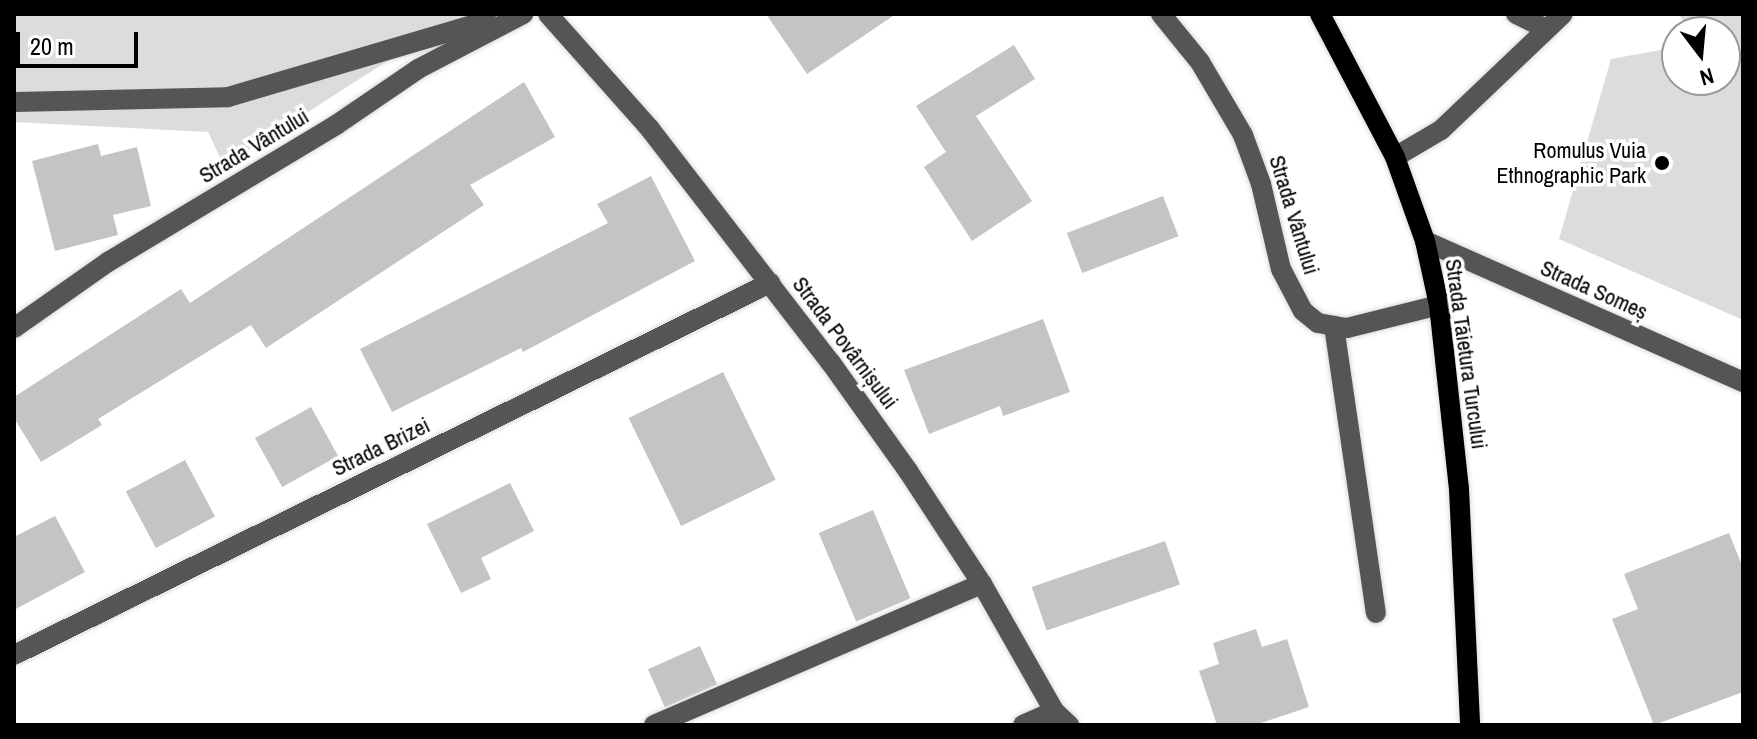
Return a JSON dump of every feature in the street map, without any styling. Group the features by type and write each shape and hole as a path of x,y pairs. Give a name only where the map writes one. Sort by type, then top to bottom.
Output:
{"main road":[{"name":"Strada Tăietura Turcului","path":"1320,14 1395,157 1425,241 1439,305 1459,489 1470,725"}],"street":[{"name":"Strada Vântului","path":"14,328 108,262 503,22 523,14"},
{"name":"Strada Povârnișului","path":"548,14 633,108 770,283 908,471 982,584 1061,718"},
{"name":"Strada Vântului","path":"1161,14 1200,62 1243,135 1261,184 1281,269 1303,311 1318,323 1334,326"},
{"path":"1516,14 1545,28"},
{"path":"1395,157 1441,130 1563,14"},
{"path":"14,102 228,97 387,54 479,22 503,22"},
{"name":"Strada Someș","path":"1425,241 1743,382"},
{"name":"Strada Brizei","path":"14,655 770,283"},
{"path":"1376,613 1334,326 1347,328 1439,305"},
{"path":"654,725 982,584"},
{"path":"1023,725 1061,718"}],"shaded area":[{"path":"14,14 495,14 445,24 224,166 208,132 14,122"},
{"name":"Romulus Vuia Ethnographic Park","path":"1743,14 1743,320 1559,239 1611,59 1661,50 1661,96 1741,96 1741,16 1680,16"}],"building":[{"path":"766,14 896,14 807,74"},
{"path":"1014,45 1035,79 976,116 1032,201 972,241 924,167 946,152 916,106"},
{"path":"524,82 555,137 470,185 484,205 266,348 251,325 98,419 102,425 41,462 14,418 14,397 181,289 190,303"},
{"path":"98,144 101,156 137,147 151,206 113,215 118,235 55,251 32,161"},
{"path":"651,176 695,261 523,352 521,348 392,412 360,349 608,223 597,204"},
{"path":"1163,196 1178,236 1082,273 1067,233"},
{"path":"1043,319 1070,392 1003,416 1000,406 929,434 904,370"},
{"path":"723,372 776,480 681,526 629,418"},
{"path":"311,407 338,456 282,487 255,438"},
{"path":"185,460 215,517 156,548 126,491"},
{"path":"510,483 534,531 481,558 491,579 461,593 427,524"},
{"path":"873,510 911,598 856,621 819,533"},
{"path":"55,516 85,572 14,610 14,537"},
{"path":"1729,533 1743,568 1743,692 1654,725 1612,619 1638,609 1624,574"},
{"path":"1165,541 1180,584 1047,630 1032,587"},
{"path":"1256,629 1262,647 1287,639 1309,707 1255,725 1217,725 1199,671 1219,664 1213,643"},
{"path":"700,646 717,684 665,708 648,669"}],"place":[{"name":"Romulus Vuia Ethnographic Park","path":"1662,163"}]}
